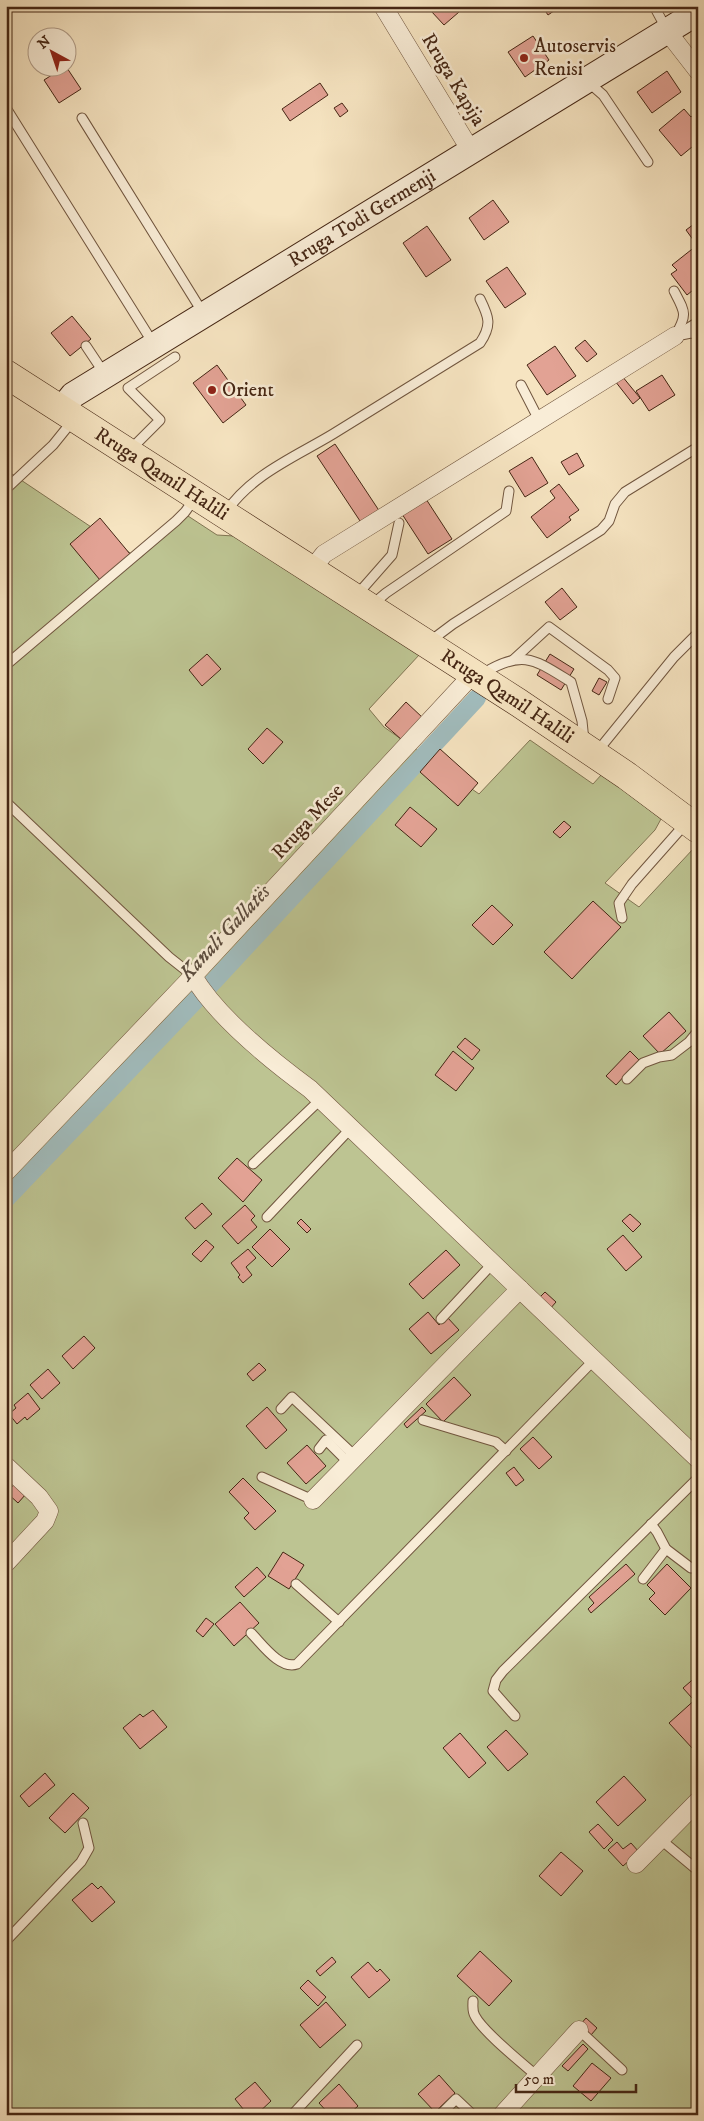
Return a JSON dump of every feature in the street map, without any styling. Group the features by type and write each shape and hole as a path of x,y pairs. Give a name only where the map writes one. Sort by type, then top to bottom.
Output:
{"main road":[{"name":"Rruga Qamil Halili","path":"7,376 476,674 590,750 693,826"}],"street":[{"name":"Rruga Kapija","path":"383,6 471,151"},
{"name":"Rruga Todi Germenji","path":"68,415 73,395 105,375 165,351 204,314 698,12"},
{"path":"667,31 698,71"},
{"path":"312,569 324,554 675,336"},
{"name":"Rruga Mese","path":"6,1172 196,981 476,674"},
{"path":"196,981 217,1007 275,1064 321,1099 698,1459"},
{"path":"313,1500 520,1289"},
{"path":"6,1466 39,1497 49,1511 45,1521 6,1563"},
{"path":"636,1864 698,1801"},
{"path":"502,2115 579,2030"}],"lane":[{"path":"654,6 667,31"},
{"path":"587,80 603,95 648,162"},
{"path":"6,108 165,351 128,388 160,420 128,453"},
{"path":"82,118 204,314"},
{"path":"674,291 684,309 684,320 675,336"},
{"path":"225,514 236,497 279,464 315,445 480,342 488,327 488,316 480,299"},
{"path":"675,336 698,322"},
{"path":"675,336 691,332 698,335"},
{"path":"86,346 105,375"},
{"path":"521,385 539,420"},
{"path":"6,489 54,444 68,415"},
{"path":"427,644 453,624 601,530 610,521 615,504 625,492 698,447"},
{"path":"363,602 386,593 506,510 510,491"},
{"path":"6,665 176,521 196,496"},
{"path":"363,602 392,555 399,523"},
{"path":"513,660 549,627 608,670 615,678 608,698"},
{"path":"590,750 698,633"},
{"path":"476,674 497,665 526,658 537,661 571,682 590,750"},
{"path":"6,802 196,981"},
{"path":"622,918 619,903 632,884 693,826"},
{"path":"627,1079 643,1063 658,1057 672,1055 689,1042 698,1031"},
{"path":"253,1164 321,1099"},
{"path":"267,1217 351,1128"},
{"path":"440,1319 493,1264"},
{"path":"251,1633 283,1664 290,1666 296,1664 594,1360"},
{"path":"281,1409 292,1397 352,1460"},
{"path":"423,1420 496,1442 506,1451"},
{"path":"319,1449 326,1440 352,1460"},
{"path":"262,1477 313,1500"},
{"path":"515,1716 493,1691 496,1680 502,1671 698,1478"},
{"path":"651,1524 666,1549 691,1568"},
{"path":"643,1579 666,1549"},
{"path":"296,1584 339,1622"},
{"path":"6,1941 81,1862 89,1848 88,1838 82,1823"},
{"path":"660,1839 696,1869"},
{"path":"473,2001 472,2010 480,2023 537,2076"},
{"path":"579,2030 622,2070"},
{"path":"292,2115 357,2046"},
{"path":"443,2112 456,2099 473,2115"}],"green space":[{"path":"6,470 139,559 188,516 217,535 234,536 420,654 369,709 384,727 479,794 530,740 593,784 602,774 661,819 655,830 605,883 639,907 694,848 698,850 698,2115 6,2115"}],"building":[{"path":"436,6 453,6 459,12 444,25 431,11"},
{"path":"542,6 561,6 548,15"},
{"path":"533,36 549,60 525,77 508,52"},
{"path":"667,71 681,92 652,113 637,92"},
{"path":"47,78 74,78 81,89 59,103 44,80"},
{"path":"320,83 328,95 290,121 282,109"},
{"path":"342,103 348,111 340,117 334,108"},
{"path":"684,109 691,117 695,113 698,116 698,142 681,156 659,130"},
{"path":"493,200 509,222 484,240 469,218"},
{"path":"698,221 698,238 694,241 686,230"},
{"path":"427,226 451,260 426,277 403,243"},
{"path":"696,246 698,286 687,295 671,274 677,270 672,265"},
{"path":"507,267 526,294 505,308 486,281"},
{"path":"72,316 91,339 70,356 51,333"},
{"path":"585,340 597,354 587,362 575,348"},
{"path":"555,346 576,376 547,395 527,365"},
{"path":"217,365 246,405 223,423 193,383"},
{"path":"662,375 675,395 649,411 636,391"},
{"path":"622,376 640,398 633,404 615,381"},
{"path":"335,444 380,512 362,524 317,456"},
{"path":"577,453 584,466 569,475 561,462"},
{"path":"532,457 548,483 525,497 509,471"},
{"path":"559,484 579,510 569,517 571,520 547,538 531,517 555,498 550,491"},
{"path":"426,499 452,539 428,554 402,514"},
{"path":"100,518 130,554 100,580 70,544"},
{"path":"562,588 577,607 560,620 545,602"},
{"path":"207,654 221,669 202,686 189,670"},
{"path":"550,654 574,669 561,690 537,675"},
{"path":"599,678 607,682 599,695 592,691"},
{"path":"406,702 423,718 402,740 385,725"},
{"path":"267,728 283,742 263,764 248,749"},
{"path":"440,749 478,783 458,806 420,772"},
{"path":"410,807 437,829 421,847 395,825"},
{"path":"564,821 571,827 560,838 553,832"},
{"path":"593,901 621,927 572,979 544,952"},
{"path":"492,905 513,925 493,945 472,925"},
{"path":"669,1012 686,1031 660,1054 643,1036"},
{"path":"465,1038 480,1050 472,1060 457,1047"},
{"path":"453,1051 474,1068 456,1091 435,1075"},
{"path":"630,1051 639,1060 616,1085 606,1076"},
{"path":"237,1158 262,1180 243,1202 218,1178"},
{"path":"202,1203 212,1214 195,1229 185,1218"},
{"path":"245,1205 255,1216 251,1220 257,1227 238,1244 222,1226"},
{"path":"630,1214 641,1224 633,1232 622,1221"},
{"path":"301,1219 311,1229 307,1233 297,1223"},
{"path":"270,1229 290,1249 272,1267 252,1247"},
{"path":"623,1235 642,1257 626,1271 607,1249"},
{"path":"206,1240 214,1247 201,1262 192,1254"},
{"path":"248,1249 256,1258 246,1267 252,1275 243,1283 238,1277 240,1275 231,1263"},
{"path":"446,1250 460,1265 423,1299 409,1284"},
{"path":"545,1292 556,1302 549,1310 538,1299"},
{"path":"428,1312 439,1325 447,1317 459,1330 431,1354 409,1329"},
{"path":"84,1336 95,1348 73,1369 62,1356"},
{"path":"259,1363 266,1370 253,1381 247,1374"},
{"path":"48,1369 60,1383 42,1399 30,1385"},
{"path":"454,1377 471,1395 443,1422 426,1404"},
{"path":"28,1393 40,1409 27,1420 25,1417 17,1424 9,1414 16,1408 14,1405"},
{"path":"267,1407 287,1430 266,1449 246,1426"},
{"path":"422,1407 426,1411 407,1428 404,1424"},
{"path":"533,1437 552,1457 539,1469 520,1449"},
{"path":"307,1445 326,1466 306,1484 287,1463"},
{"path":"514,1467 524,1480 516,1486 506,1473"},
{"path":"243,1478 276,1511 255,1530 244,1518 249,1513 229,1492"},
{"path":"15,1484 26,1494 18,1503 6,1492"},
{"path":"283,1552 304,1565 289,1589 268,1576"},
{"path":"626,1564 635,1574 591,1613 588,1609 594,1603 589,1597"},
{"path":"667,1564 691,1588 665,1615 649,1599 655,1593 647,1585"},
{"path":"257,1567 266,1577 244,1597 235,1587"},
{"path":"240,1602 259,1623 234,1646 215,1624"},
{"path":"206,1618 214,1624 203,1637 196,1631"},
{"path":"698,1675 698,1693 692,1698 683,1688"},
{"path":"698,1697 698,1744 693,1749 669,1723"},
{"path":"153,1710 167,1727 140,1749 123,1728 140,1714 143,1717"},
{"path":"506,1730 528,1754 508,1771 487,1747"},
{"path":"460,1733 486,1763 469,1778 443,1748"},
{"path":"45,1773 55,1785 29,1807 20,1796"},
{"path":"624,1776 646,1800 618,1826 596,1802"},
{"path":"73,1793 89,1808 65,1833 49,1818"},
{"path":"598,1824 613,1840 604,1849 589,1832"},
{"path":"617,1842 623,1849 631,1843 639,1852 623,1866 608,1850"},
{"path":"561,1852 583,1871 561,1896 539,1876"},
{"path":"92,1883 98,1889 101,1886 115,1902 92,1922 72,1900"},
{"path":"480,1951 512,1981 489,2006 457,1976"},
{"path":"332,1957 336,1962 320,1976 316,1971"},
{"path":"368,1962 377,1972 380,1969 390,1980 369,1998 351,1977"},
{"path":"308,1980 326,1997 318,2006 300,1988"},
{"path":"326,2002 346,2025 320,2048 300,2025"},
{"path":"586,2018 597,2028 591,2035 580,2025"},
{"path":"583,2044 588,2049 568,2071 562,2066"},
{"path":"592,2063 611,2078 591,2101 573,2086"},
{"path":"439,2075 455,2093 435,2112 418,2094"},
{"path":"255,2082 271,2101 256,2115 248,2115 235,2099"},
{"path":"339,2084 358,2106 348,2115 330,2115 319,2103"}],"waterway":[{"name":"Kanali Gallatës","path":"6,1199 215,980 477,698"}],"place":[{"name":"Autoservis Renisi","path":"524,58"},
{"name":"Orient","path":"212,390"}]}
